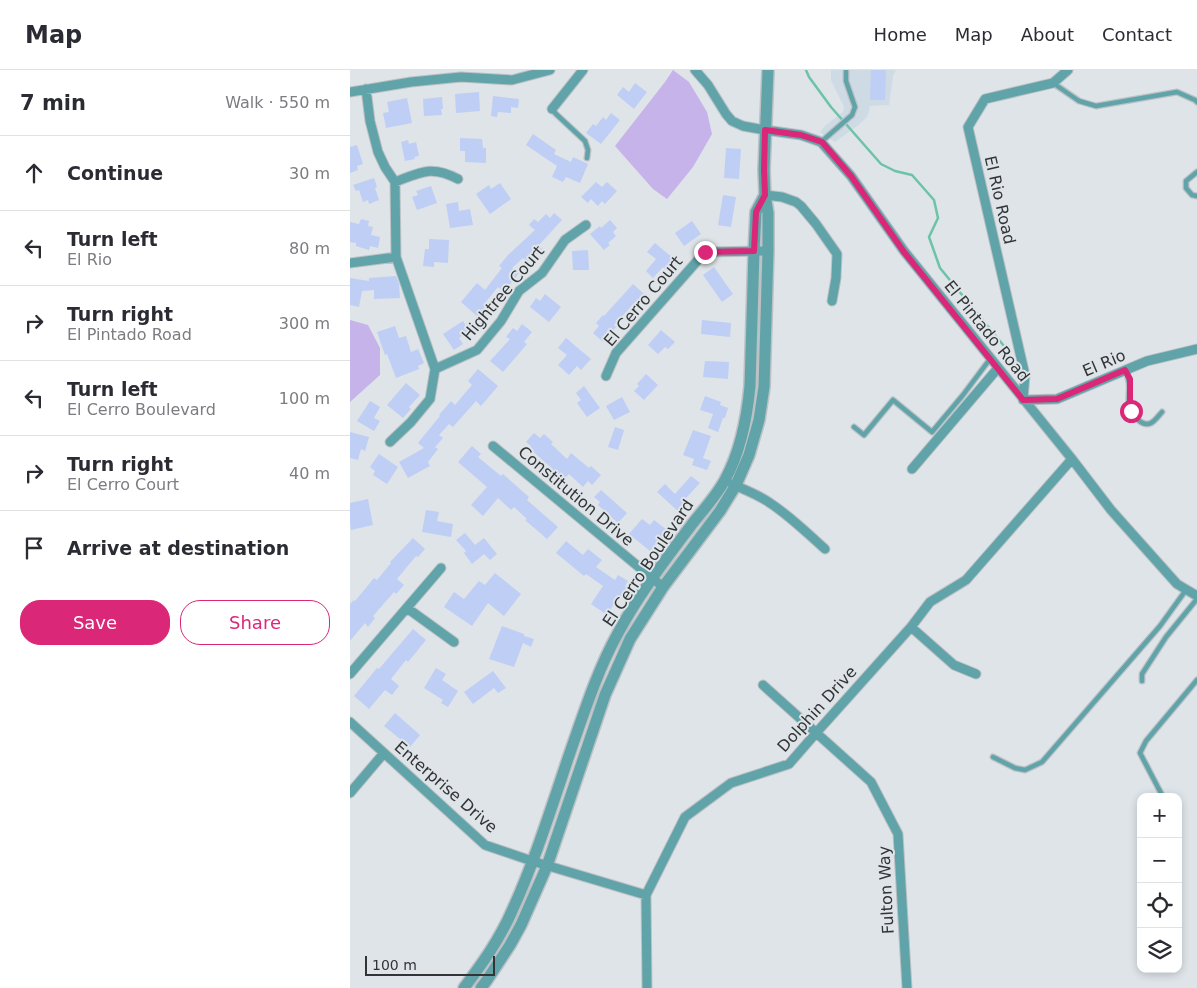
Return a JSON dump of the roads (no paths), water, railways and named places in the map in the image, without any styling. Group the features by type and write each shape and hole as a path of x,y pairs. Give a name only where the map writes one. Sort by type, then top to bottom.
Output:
{"street":[{"path":"350,92 411,82 461,77 512,80 550,70"},
{"path":"552,109 583,70"},
{"path":"695,70 708,85 732,121 743,126 801,135 822,142"},
{"name":"El Cerro Boulevard","path":"464,988 501,933 512,911 532,861 591,691 616,636 652,579 730,483 749,455 759,420 764,387 768,213 764,170 768,70"},
{"name":"El Rio Road","path":"1023,400 1025,375 968,127 985,99 1053,83 1068,70"},
{"path":"366,89 370,122 378,152 395,182 396,257 435,369 430,399 411,422 390,442"},
{"name":"El Pintado Road","path":"822,142 851,176 904,252 1111,510 1177,584 1197,597"},
{"path":"395,182 428,170 448,174 458,179"},
{"path":"765,195 782,197 801,206 836,254 836,278 832,301"},
{"name":"El Cerro Boulevard","path":"481,988 521,926 547,866 606,695 630,639 663,587 720,511 730,483 748,406 756,212 765,195"},
{"name":"Hightree Court","path":"435,369 477,350 500,321 519,291 542,274 565,240 586,225"},
{"name":"El Cerro Court","path":"606,376 616,353 705,252 768,251"},
{"path":"350,263 396,257"},
{"name":"El Rio","path":"1023,400 1057,399 1147,361 1197,349"},
{"path":"912,469 998,368"},
{"name":"Constitution Drive","path":"494,446 663,587"},
{"name":"Dolphin Drive","path":"647,988 646,896 685,817 731,783 789,764 911,627 930,602 966,580 1072,459"},
{"path":"730,483 761,497 771,504 824,549"},
{"path":"350,674 441,568"},
{"path":"406,608 454,642"},
{"path":"911,627 954,665 976,674"},
{"name":"Fulton Way","path":"763,685 871,782 898,834 907,988"},
{"name":"Enterprise Drive","path":"350,722 485,845 646,896"},
{"path":"350,794 384,753"}],"lane":[{"path":"822,142 852,115 855,107 846,81 846,70"},
{"path":"1053,83 1079,101 1096,106 1177,92 1197,102"},
{"path":"552,109 585,141 588,150 587,158"},
{"path":"1197,172 1186,181 1186,188 1192,195 1197,196"},
{"path":"854,427 864,435 894,400 932,432 990,359"},
{"path":"1125,370 1130,379 1131,411 1136,417 1145,424 1150,423 1162,412"},
{"path":"993,757 1015,768 1025,770 1042,762 1153,633 1186,590"},
{"path":"1142,681 1142,674 1197,597"},
{"path":"1162,793 1140,753 1146,741 1197,680"}],"waterway":[{"path":"806,70 831,107 881,164 895,171 912,175 934,200 938,218 929,237 940,268 1004,346"}]}
